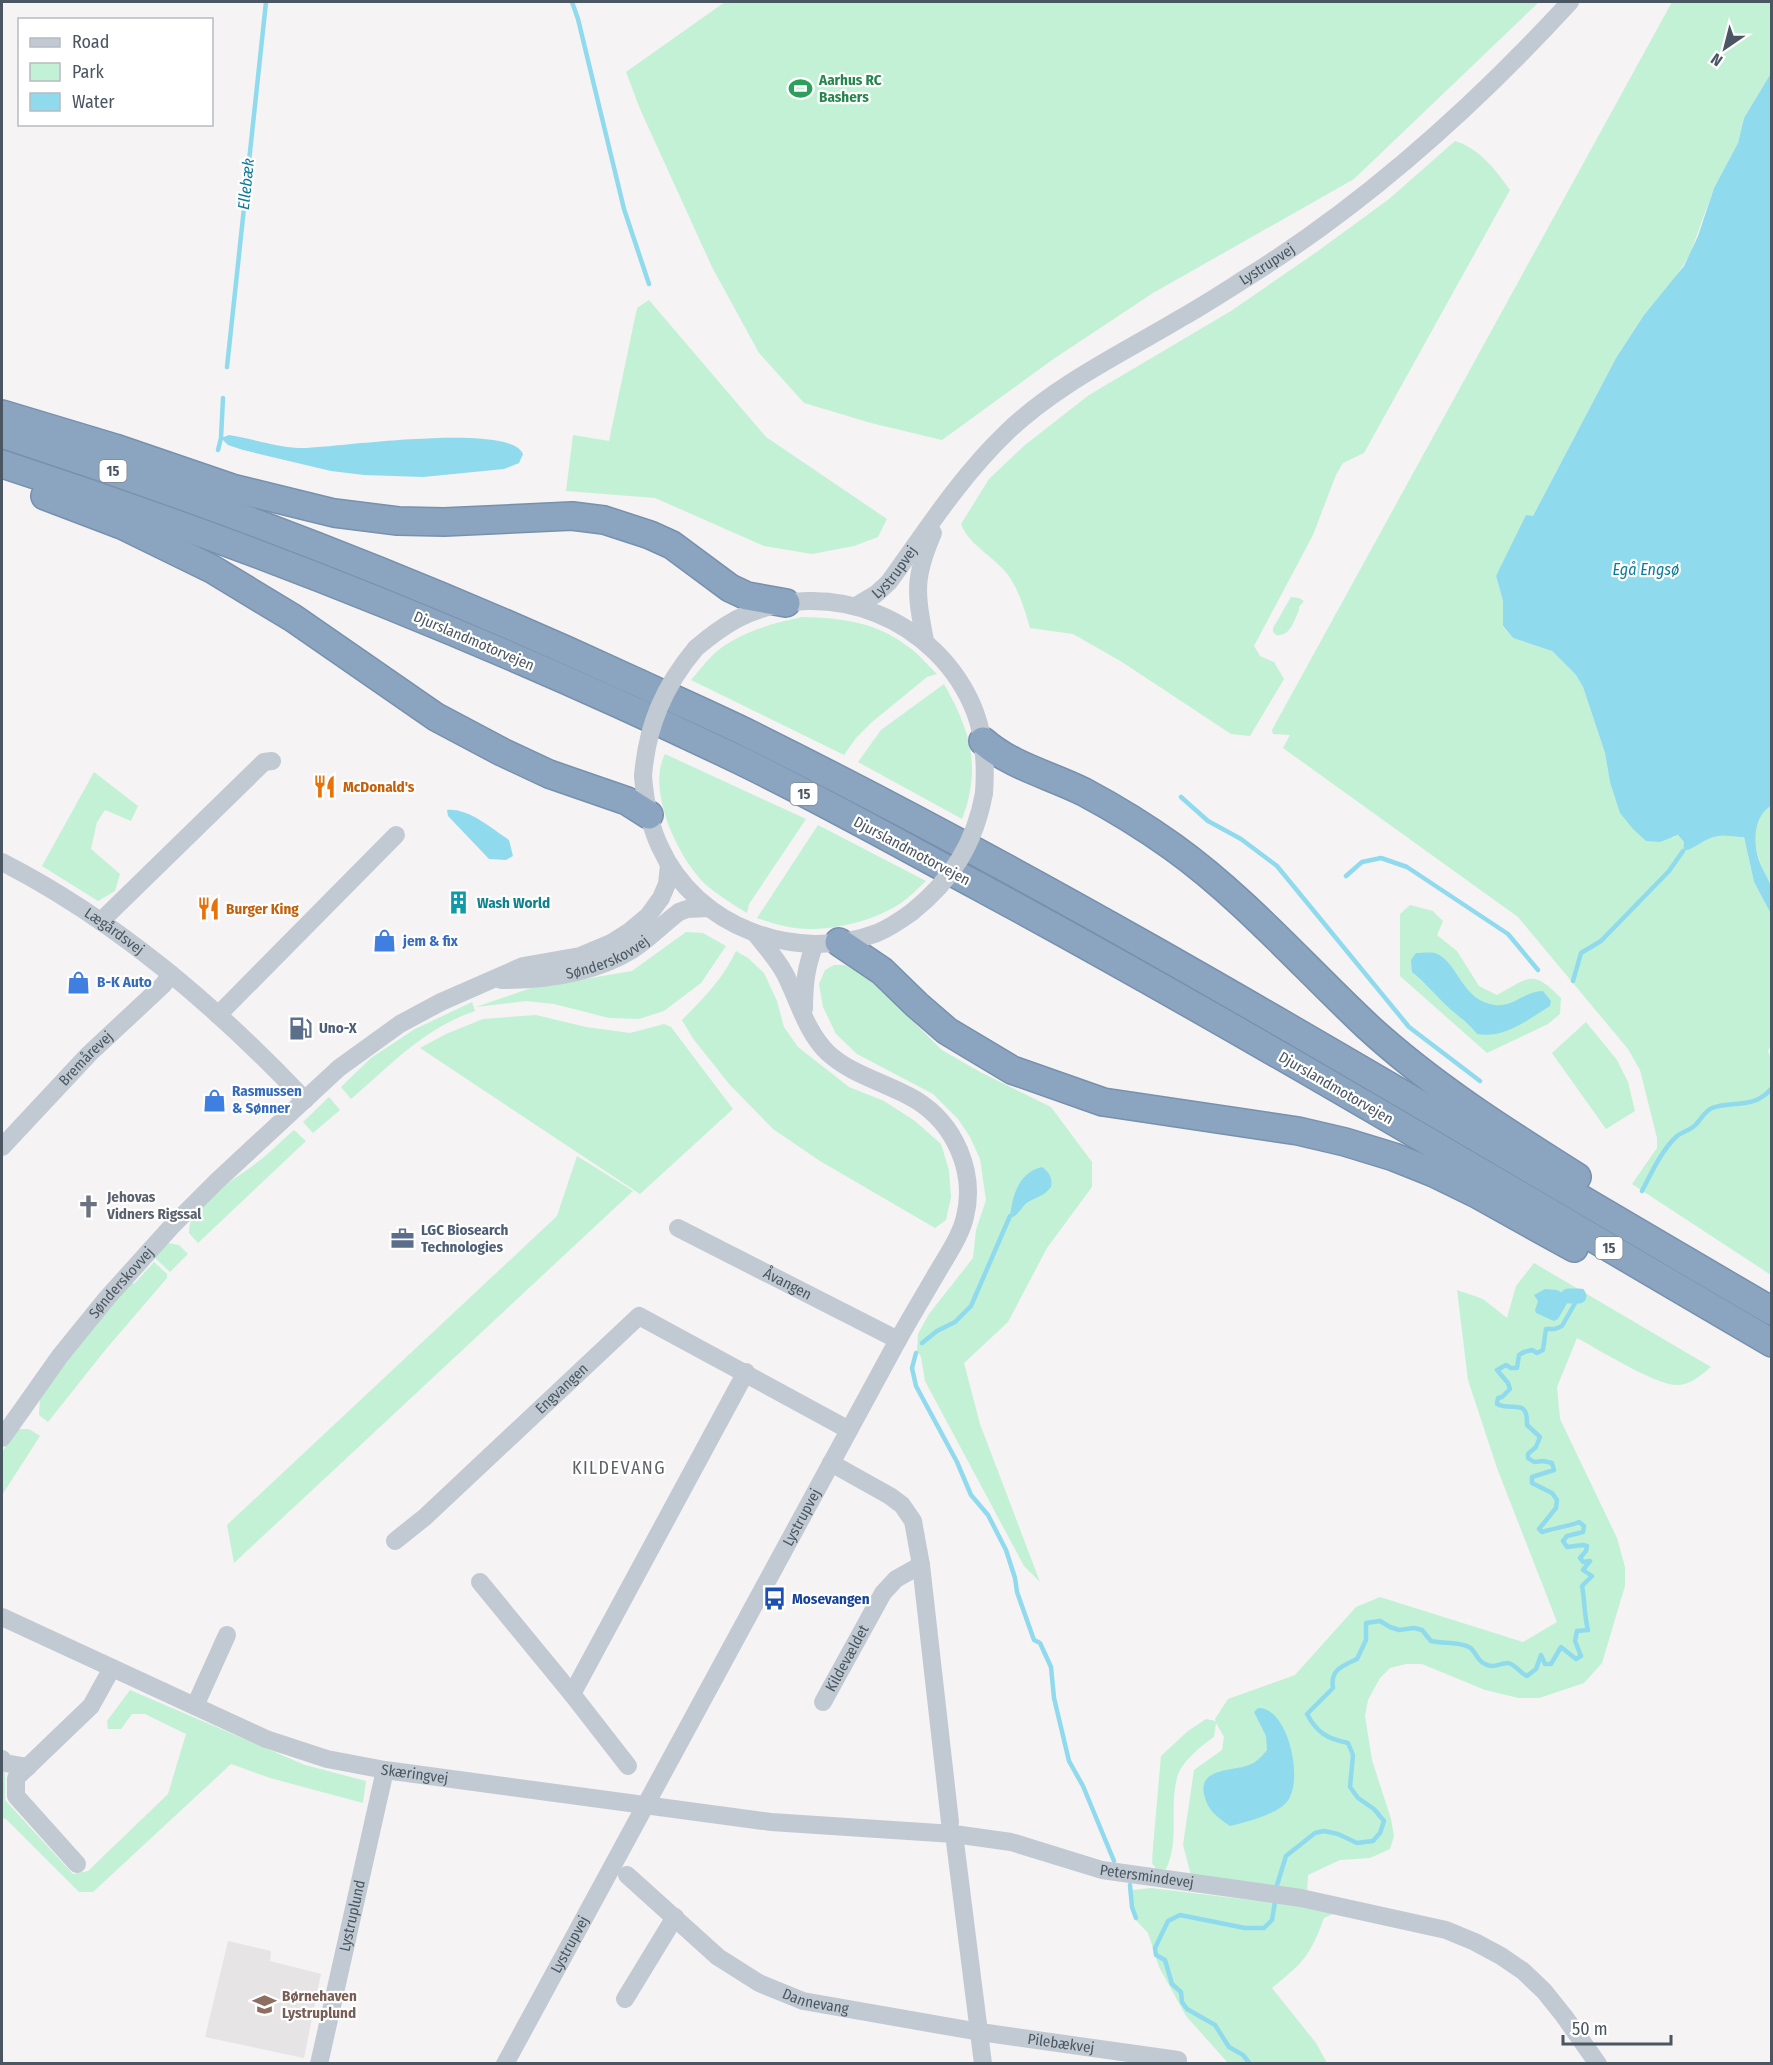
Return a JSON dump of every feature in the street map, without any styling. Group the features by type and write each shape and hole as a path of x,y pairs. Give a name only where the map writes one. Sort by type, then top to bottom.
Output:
{"highway":[{"path":"2,414 115,448 232,488 334,513 398,521 444,522 572,516 604,520 672,545 730,588 747,596 786,603"},
{"name":"Djurslandmotorvejen","path":"2,434 107,468 326,549 489,616 745,732 903,812 1096,917 1772,1311"},
{"name":"Djurslandmotorvejen","path":"2,464 128,505 319,576 481,642 734,758 1083,943 1772,1343"},
{"path":"2,480 124,526 212,569 293,618 436,717 549,774 627,801 649,815"},
{"path":"983,741 997,753 1085,793 1173,847 1250,912 1369,1027 1463,1102 1772,1304"},
{"path":"827,943 882,971 947,1031 1012,1070 1103,1102 1298,1131 1346,1142 1394,1157 1475,1193 1772,1358"}],"street":[{"name":"Lystrupvej","path":"856,606 876,594 889,582 972,468 1008,431 1059,390 1257,272 1363,195 1457,115 1570,2"},
{"name":"Lystrupvej","path":"925,641 917,600 917,576 947,503"},
{"path":"821,601 856,606 889,618 925,641 946,662 963,686 975,713 983,741 986,764 984,793 974,832 961,860 943,885 912,912 877,933 827,943 784,942 739,927 709,908 681,881 669,865 649,815 643,776 648,736 658,707 672,680 696,648 716,632 761,609 786,603 821,601"},
{"path":"101,921 264,762 272,761"},
{"path":"218,1015 396,835"},
{"name":"Lægårdsvej","path":"2,862 101,921 171,974 247,1041 305,1100"},
{"name":"Sønderskovvej","path":"2,1438 60,1356 110,1295 201,1196 339,1068 400,1024 441,1002 523,966 579,956 611,943 648,916 668,884 669,865"},
{"name":"Sønderskovvej","path":"493,980 528,980 587,969 633,949 679,912 687,909 709,908"},
{"name":"Lystrupvej","path":"505,2064 898,1340 952,1247 965,1219 968,1180 963,1157 938,1116 915,1100 849,1068 828,1053 814,1036 784,971 755,933"},
{"path":"804,1017 804,983 807,964 827,943"},
{"name":"Bremårevej","path":"2,1147 89,1054 164,985 171,974"},
{"name":"Åvangen","path":"678,1228 898,1340"},
{"name":"Engvangen","path":"396,1541 639,1316 746,1372 849,1430"},
{"path":"572,1694 746,1372"},
{"path":"831,1463 890,1496 902,1505 913,1521 921,1565 983,2064"},
{"name":"Kildevældet","path":"823,1702 884,1593 896,1579 921,1565"},
{"path":"480,1582 628,1766"},
{"name":"Skæringvej","path":"2,1617 266,1739 327,1759 386,1770 644,1805"},
{"path":"195,1706 227,1635"},
{"path":"77,1864 16,1796 16,1778 91,1706 112,1668"},
{"path":"2,1759 5,1763 28,1767"},
{"name":"Lystruplund","path":"319,2064 386,1770"},
{"name":"Petersmindevej","path":"644,1805 771,1822 952,1828 1011,1842 1102,1870 1176,1882 1251,1889 1446,1930 1475,1942 1523,1971 1544,1991 1598,2064"},
{"name":"Dannevang","path":"627,1875 718,1957 759,1983 803,2001 980,2032"},
{"path":"625,1999 675,1917"},
{"name":"Pilebækvej","path":"980,2032 1178,2061"}],"shaded area":[{"name":"Børnehaven Lystruplund","path":"228,1941 271,1951 270,1961 321,1974 304,2058 205,2037"}],"green space":[{"path":"725,2 1539,2 1354,179 1153,293 1052,360 942,440 871,423 804,403 759,353 712,267 640,109 626,72"},
{"path":"1672,2 1771,2 1771,73 1744,118 1738,143 1714,188 1690,254 1676,277 1644,315 1616,358 1533,516 1496,576 1503,601 1503,627 1513,638 1552,651 1576,675 1583,687 1605,753 1610,782 1673,838 1678,835 1684,842 1683,850 1718,836 1744,837 1754,882 1771,914 1772,1043 1768,1051 1772,1062 1771,1275 1632,1184 1657,1148 1657,1138 1640,1070 1628,1049 1518,917 1283,748 1290,735 1273,734 1272,730"},
{"path":"1455,141 1479,154 1510,190 1364,453 1343,463 1336,475 1313,535 1254,646 1260,656 1274,662 1284,679 1250,736 1231,734 1122,662 1073,634 1030,628 1013,582 974,543 961,524 989,479 1025,445 1089,395 1231,311 1318,251 1389,199"},
{"path":"649,300 766,437 887,519 878,537 854,546 812,554 764,546 655,498 566,491 573,435 609,441 637,308"},
{"path":"1291,597 1304,601 1288,631 1276,635 1273,628"},
{"path":"802,617 845,620 885,632 914,651 937,674 927,677 872,722 856,738 844,755 691,680 716,652 735,639 769,625"},
{"path":"944,684 961,717 970,749 971,782 962,819 858,762 881,730"},
{"path":"665,754 806,819 749,904 747,913 705,884 675,841 662,804 659,786 660,769"},
{"path":"94,772 138,806 131,821 105,810 97,822 91,849 120,874 115,891 98,901 42,866"},
{"path":"1771,805 1771,889 1759,857 1755,834 1762,813"},
{"path":"818,825 926,881 904,901 889,910 844,925 813,929 798,928 757,918"},
{"path":"1410,905 1433,911 1443,921 1437,935 1457,951 1479,986 1497,995 1524,980 1537,980 1561,998 1560,1014 1548,1024 1487,1053 1400,976 1400,914"},
{"path":"686,932 703,933 726,946 701,983 664,1011 639,1019 609,1018 554,1004 526,1001 476,1007 531,988 632,971"},
{"path":"736,951 748,958 764,973 777,1001 784,1027 798,1047 849,1087 884,1101 915,1121 941,1144 949,1170 951,1197 946,1220 935,1228 820,1161 773,1129 730,1085 694,1040 682,1020 719,980"},
{"path":"834,965 845,965 867,976 942,1050 980,1072 1051,1107 1092,1162 1092,1187 1047,1248 1008,1322 964,1363 980,1424 1040,1582 1024,1566 925,1381 921,1357 917,1351 918,1334 929,1314 973,1258 976,1230 986,1200 980,1159 970,1137 958,1119 933,1094 857,1054 836,1034 823,1007 819,984 825,970"},
{"path":"472,1002 475,1011 457,1018 424,1037 351,1099 341,1087 371,1058 415,1029"},
{"path":"536,1015 586,1027 630,1033 664,1024 671,1027 733,1109 640,1194 420,1048 446,1034 483,1019"},
{"path":"1586,1022 1617,1060 1628,1082 1635,1111 1606,1129 1552,1053"},
{"path":"329,1097 340,1110 313,1133 303,1122"},
{"path":"294,1130 306,1141 198,1243 189,1233 196,1212 214,1194 260,1160"},
{"path":"577,1156 633,1191 234,1563 227,1525 557,1216"},
{"path":"169,1243 179,1245 188,1254 170,1272 154,1257"},
{"path":"154,1262 167,1274 167,1278 48,1422 39,1415 40,1397 131,1282 134,1284"},
{"path":"1534,1263 1711,1367 1688,1383 1669,1384 1643,1374 1577,1338 1557,1387 1560,1419 1617,1538 1625,1567 1625,1586 1602,1663 1584,1683 1539,1698 1519,1698 1485,1690 1422,1664 1406,1664 1390,1668 1380,1678 1368,1700 1365,1716 1372,1760 1391,1819 1394,1836 1390,1849 1370,1858 1340,1860 1308,1875 1307,1894 1191,1875 1183,1845 1194,1770 1222,1750 1224,1737 1216,1723 1214,1737 1192,1755 1179,1772 1175,1789 1174,1835 1170,1858 1166,1869 1157,1870 1152,1863 1161,1756 1188,1731 1206,1719 1216,1721 1215,1719 1228,1699 1295,1675 1356,1607 1380,1597 1523,1642 1557,1622 1497,1468 1468,1380 1457,1290 1483,1299 1507,1318 1516,1286"},
{"path":"17,1429 29,1429 40,1436 2,1495 2,1452"},
{"path":"130,1690 305,1765 366,1781 363,1803 270,1778 231,1764 93,1892 79,1892 6,1819 2,1818 2,1770 5,1773 5,1800 73,1874 88,1871 168,1794 186,1734 145,1714 132,1714 121,1729 108,1729 107,1721"},
{"path":"1151,1888 1314,1908 1335,1913 1324,1918 1304,1958 1272,1988 1316,2043 1327,2063 1228,2063 1186,2016 1159,1967 1148,1933 1133,1917 1133,1890"}],"water":[{"name":"Egå Engsø","path":"1771,73 1772,805 1761,816 1755,838 1759,860 1772,891 1771,914 1754,882 1744,837 1718,836 1683,851 1684,842 1678,835 1660,842 1646,841 1633,829 1620,813 1610,782 1605,753 1583,687 1576,675 1552,651 1513,638 1503,626 1503,601 1496,576 1526,515 1533,516 1616,358 1644,315 1684,266 1698,236 1714,188 1738,143 1744,118"},
{"path":"229,435 295,448 422,439 489,439 512,445 523,454 519,463 504,469 423,477 364,475 331,471 243,450 228,445 221,438"},
{"path":"447,810 464,812 488,825 509,840 513,856 506,860 489,859 448,816"},
{"path":"1416,953 1435,953 1442,957 1472,994 1490,1004 1505,1005 1528,994 1543,991 1551,1001 1550,1006 1506,1031 1497,1034 1477,1034 1412,972 1411,960"},
{"path":"1042,1167 1050,1176 1051,1187 1026,1204 1013,1217 1010,1216 1018,1186 1027,1174"},
{"path":"1545,1289 1557,1290 1568,1296 1569,1300 1558,1319 1554,1321 1536,1313 1535,1310 1538,1301 1534,1295"},
{"path":"1258,1708 1269,1711 1285,1732 1294,1764 1292,1793 1286,1803 1275,1811 1260,1818 1230,1826 1210,1809 1205,1800 1204,1786 1206,1779 1212,1775 1252,1764 1267,1750 1266,1736 1254,1712"}],"waterway":[{"name":"Ellebæk","path":"227,367 266,2"},
{"path":"572,2 624,209 649,284"},
{"path":"218,450 221,438 223,398"},
{"path":"1181,797 1208,821 1241,839 1277,866 1409,1027 1480,1081"},
{"path":"1573,981 1581,953 1601,941 1669,871 1683,851"},
{"path":"1346,876 1362,862 1381,858 1407,867 1508,934 1538,970"},
{"path":"1642,1191 1666,1148 1679,1135 1695,1125 1709,1109 1751,1102 1765,1095 1772,1088"},
{"path":"922,1343 937,1331 955,1322 971,1306 1010,1216"},
{"path":"1277,1885 1286,1856 1315,1833 1324,1831 1338,1834 1357,1843 1373,1841 1380,1833 1384,1821 1374,1809 1358,1798 1350,1787 1353,1755 1348,1743 1324,1734 1307,1714 1333,1688 1333,1677 1338,1669 1357,1659 1366,1640 1366,1623 1380,1621 1399,1630 1414,1628 1422,1630 1431,1641 1464,1645 1469,1647 1485,1664 1491,1666 1508,1663 1527,1676 1536,1669 1541,1655 1545,1664 1551,1664 1561,1647 1576,1659 1581,1656 1575,1641 1577,1631 1588,1630 1582,1586 1592,1576 1583,1570 1590,1561 1583,1562 1580,1558 1587,1546 1567,1547 1563,1541 1567,1536 1583,1532 1584,1526 1579,1522 1542,1532 1539,1529 1556,1508 1557,1500 1552,1493 1532,1483 1532,1477 1554,1470 1552,1463 1534,1462 1528,1458 1528,1454 1536,1447 1540,1437 1527,1425 1525,1411 1522,1408 1497,1404 1498,1398 1510,1389 1497,1370 1506,1365 1517,1368 1519,1355 1532,1350 1537,1353 1543,1350 1546,1329 1562,1326 1582,1291"},
{"path":"1568,1296 1579,1296"},
{"path":"916,1353 912,1368 916,1386 957,1462 971,1495 988,1515 1006,1550 1017,1592 1034,1640 1040,1643 1051,1667 1054,1698 1069,1761 1083,1786 1114,1861"},
{"path":"1130,1885 1132,1907 1136,1918"},
{"path":"1250,2064 1243,2055 1229,2047 1215,2025 1187,2009 1182,2002 1181,1992 1172,1984 1165,1960 1156,1955 1155,1948 1168,1921 1180,1915 1245,1928 1264,1928 1272,1920 1275,1902"}],"place":[{"name":"Aarhus RC Bashers","path":"801,89"},
{"name":"McDonald's","path":"325,787"},
{"name":"Wash World","path":"459,903"},
{"name":"Burger King","path":"208,909"},
{"name":"jem & fix","path":"385,941"},
{"name":"B-K Auto","path":"79,982"},
{"name":"Uno-X","path":"301,1028"},
{"name":"Rasmussen & Sønner","path":"214,1100"},
{"name":"Jehovas Vidners Rigssal","path":"89,1206"},
{"name":"LGC Biosearch Technologies","path":"403,1239"},
{"name":"Mosevangen","path":"774,1599"},
{"name":"Børnehaven Lystruplund","path":"264,2005"}],"district":[{"name":"KILDEVANG","path":"619,1468"}]}
